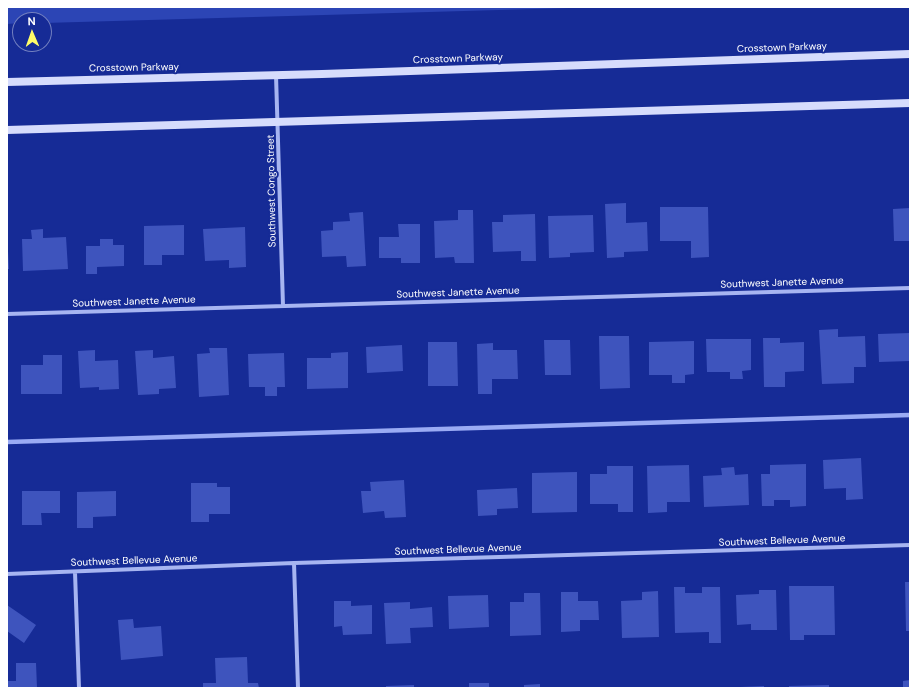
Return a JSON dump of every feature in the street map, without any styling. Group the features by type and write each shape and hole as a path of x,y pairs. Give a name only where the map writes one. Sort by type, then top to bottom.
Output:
{"main road":[{"name":"Crosstown Parkway","path":"7,82 276,75 910,54"},
{"path":"7,130 910,103"}],"street":[{"name":"Southwest Congo Street","path":"276,75 283,306"},
{"name":"Southwest Janette Avenue","path":"7,314 910,288"},
{"name":"Southwest Bellevue Avenue","path":"7,574 294,563 910,545"},
{"path":"294,563 298,688"},
{"path":"75,572 79,688"}],"shaded area":[{"path":"7,7 604,7 52,23 52,12 12,12 12,24 7,24"}],"building":[{"path":"626,203 626,223 647,222 648,251 624,252 624,257 607,258 605,204"},
{"path":"660,207 708,207 709,257 691,258 691,241 660,241"},
{"path":"910,208 910,241 894,241 893,209"},
{"path":"458,210 473,210 474,263 455,263 454,257 435,258 434,221 458,220"},
{"path":"363,212 366,266 347,267 346,256 322,257 321,231 333,230 333,222 350,221 349,213"},
{"path":"535,214 536,261 521,261 521,251 493,252 492,222 503,222 503,215"},
{"path":"593,215 594,252 570,253 570,257 549,258 548,216"},
{"path":"398,224 420,224 420,263 401,263 401,258 379,258 379,237 399,237"},
{"path":"184,225 184,255 162,255 162,265 144,265 144,226"},
{"path":"245,227 246,267 229,268 229,260 205,261 203,229"},
{"path":"43,229 43,238 66,237 68,269 23,271 22,239 32,239 31,230"},
{"path":"100,239 113,239 113,245 124,245 124,266 97,267 97,274 86,274 86,246 100,246"},
{"path":"8,251 9,269 7,269"},
{"path":"838,329 838,337 865,336 866,367 854,367 854,383 822,384 819,330"},
{"path":"910,333 910,361 879,362 878,334"},
{"path":"599,336 629,336 630,388 600,389"},
{"path":"763,338 780,338 780,343 804,342 804,371 785,372 785,387 764,387"},
{"path":"706,339 751,339 751,370 742,371 743,379 730,379 730,372 707,372"},
{"path":"544,340 570,340 571,375 545,375"},
{"path":"694,341 694,374 685,375 685,383 672,383 672,375 649,375 649,342"},
{"path":"428,342 457,342 458,386 428,386"},
{"path":"493,343 493,350 517,350 518,379 492,379 492,394 478,394 477,344"},
{"path":"402,345 403,371 367,373 366,347"},
{"path":"209,348 227,348 229,395 199,397 197,354 210,353"},
{"path":"95,350 95,361 118,360 119,389 99,390 99,387 80,388 78,351"},
{"path":"153,350 153,358 174,356 176,388 159,389 159,394 138,395 135,351"},
{"path":"348,352 348,388 307,389 307,358 331,358 331,353"},
{"path":"284,353 285,387 277,387 277,396 265,396 265,387 249,387 248,354"},
{"path":"43,355 62,355 62,394 21,394 21,365 43,365"},
{"path":"861,458 863,499 846,500 846,488 824,489 823,460"},
{"path":"806,464 806,506 790,507 790,500 774,500 774,506 762,506 761,474 770,474 770,465"},
{"path":"689,465 690,502 667,502 667,512 648,513 647,466"},
{"path":"607,466 633,466 633,512 618,512 618,504 590,504 590,474 607,474"},
{"path":"734,467 735,475 748,474 749,505 704,507 703,476 722,475 721,468"},
{"path":"577,472 577,512 532,513 532,473"},
{"path":"404,480 406,517 385,518 384,511 363,513 361,491 371,491 370,482"},
{"path":"191,483 217,483 217,487 230,487 230,514 209,514 209,522 191,522"},
{"path":"517,488 518,508 497,509 497,515 478,516 477,490"},
{"path":"22,491 60,491 60,513 41,513 42,525 22,525"},
{"path":"116,491 116,516 93,517 93,528 77,528 77,492"},
{"path":"905,582 910,582 910,631 906,631"},
{"path":"789,586 834,586 835,635 804,635 804,640 790,640"},
{"path":"674,587 685,587 685,593 702,593 702,587 720,587 721,643 709,643 709,632 675,633"},
{"path":"759,590 776,590 777,630 751,630 751,624 737,625 736,595 759,594"},
{"path":"658,591 659,637 622,638 621,601 642,600 642,592"},
{"path":"561,592 578,592 578,601 598,601 599,620 580,620 580,631 561,632"},
{"path":"524,593 540,593 541,635 510,636 510,602 524,602"},
{"path":"488,595 489,627 449,629 448,596"},
{"path":"334,601 351,601 351,606 372,605 372,634 343,635 342,626 334,627"},
{"path":"410,602 410,609 432,607 433,627 410,628 411,643 386,644 384,603"},
{"path":"7,605 36,625 24,643 7,631"},
{"path":"133,619 134,628 161,626 163,656 121,660 118,620"},
{"path":"247,657 248,683 258,683 259,688 203,688 203,683 216,683 215,658"},
{"path":"16,663 36,663 37,688 7,688 7,681 16,681"},
{"path":"910,680 910,688 903,688 903,681"},
{"path":"469,683 489,683 489,688 469,688"},
{"path":"540,684 540,688 524,688 524,685"},
{"path":"414,685 414,688 386,688 386,686"},
{"path":"829,685 829,688 789,688 789,686"},
{"path":"764,686 764,688 740,688 740,687"}],"waterway":[{"path":"7,442 910,415"}]}
